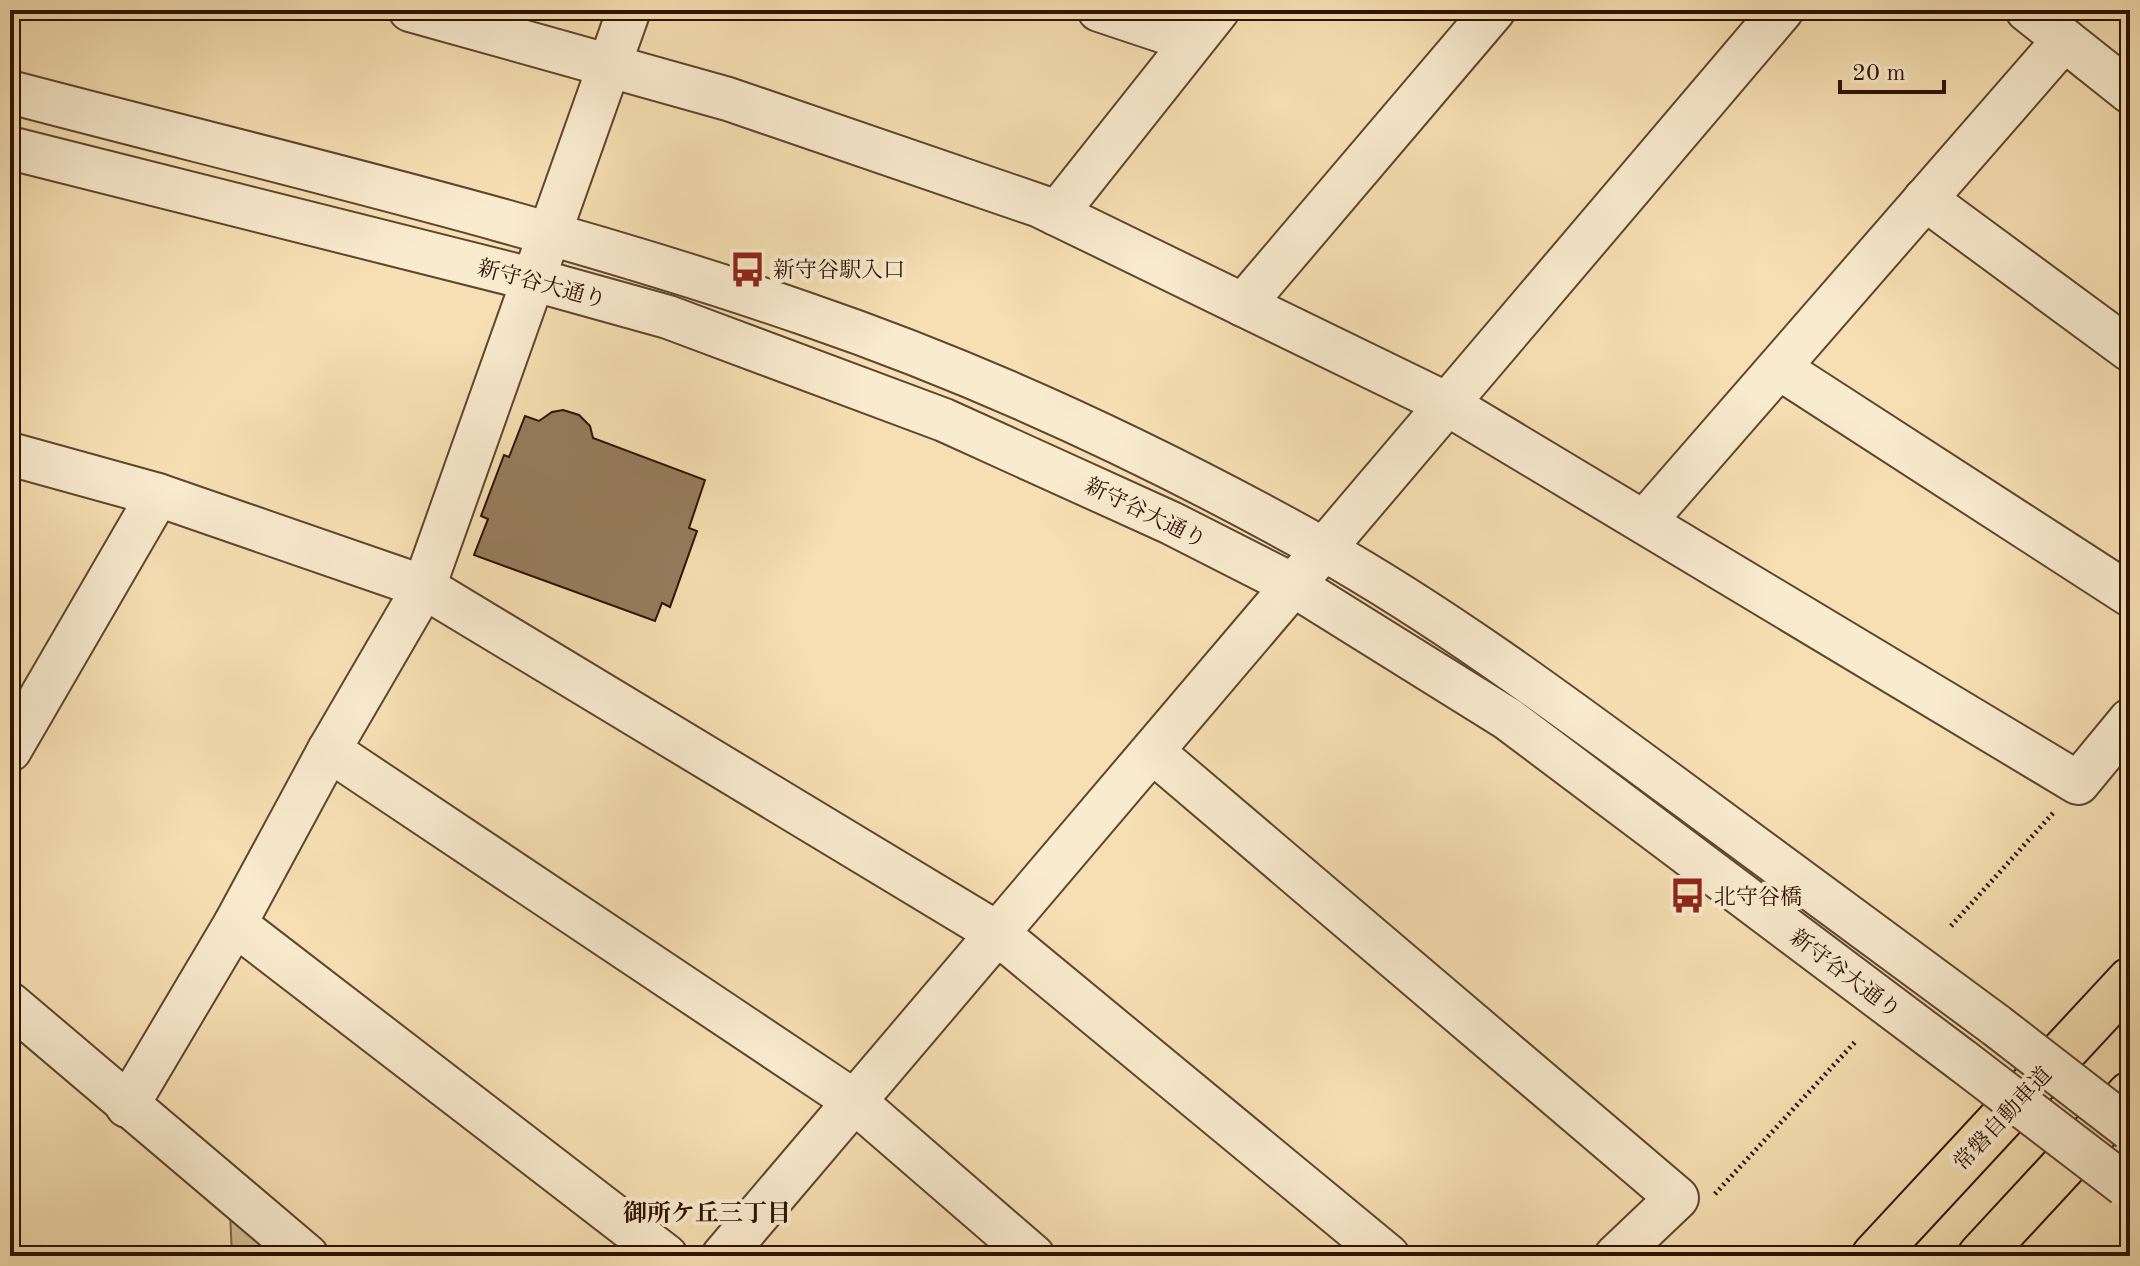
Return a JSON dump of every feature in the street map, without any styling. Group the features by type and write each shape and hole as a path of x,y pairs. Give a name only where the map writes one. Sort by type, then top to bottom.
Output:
{"highway":[{"name":"常磐自動車道","path":"1874,1256 2130,980"},
{"path":"1980,1256 2130,1094"}],"street":[{"path":"410,10 728,99 1056,214 1447,404 2078,783 2130,720"},
{"path":"127,1106 235,924 329,750 424,587 629,10"},
{"path":"1099,10 1205,25"},
{"path":"1243,305 1494,10"},
{"path":"723,1256 1782,10"},
{"path":"2027,10 2130,92"},
{"path":"1056,214 1205,25"},
{"path":"1644,522 2064,40"},
{"path":"10,92 550,234 809,315 967,375 1078,424 1325,550 1533,684 1997,1026 2130,1129"},
{"name":"新守谷大通り","path":"10,148 535,280 668,317 944,420 1171,523 1293,585 1508,719 2128,1187"},
{"path":"1925,199 2130,350"},
{"path":"1779,368 2130,595"},
{"path":"10,454 158,495 424,587 997,933 1388,1256"},
{"path":"10,750 158,495"},
{"path":"329,750 854,1101 1033,1256"},
{"path":"1153,752 1677,1198 1616,1256"},
{"path":"235,924 666,1256"},
{"path":"10,1004 307,1256"}],"path":[{"path":"1951,926 2078,783"},
{"path":"1677,1198 1707,1203 1855,1042"}],"shaded area":[{"path":"229,1189 307,1256 232,1256"}],"building":[{"path":"563,410 579,415 590,426 593,438 705,480 689,528 697,531 670,607 662,603 655,621 474,555 488,519 481,516 504,455 509,457 525,416 539,421 552,412"}],"place":[{"name":"新守谷駅入口","path":"747,269"},
{"name":"北守谷橋","path":"1688,896"}],"district":[{"name":"御所ケ丘三丁目","path":"707,1213"}]}
